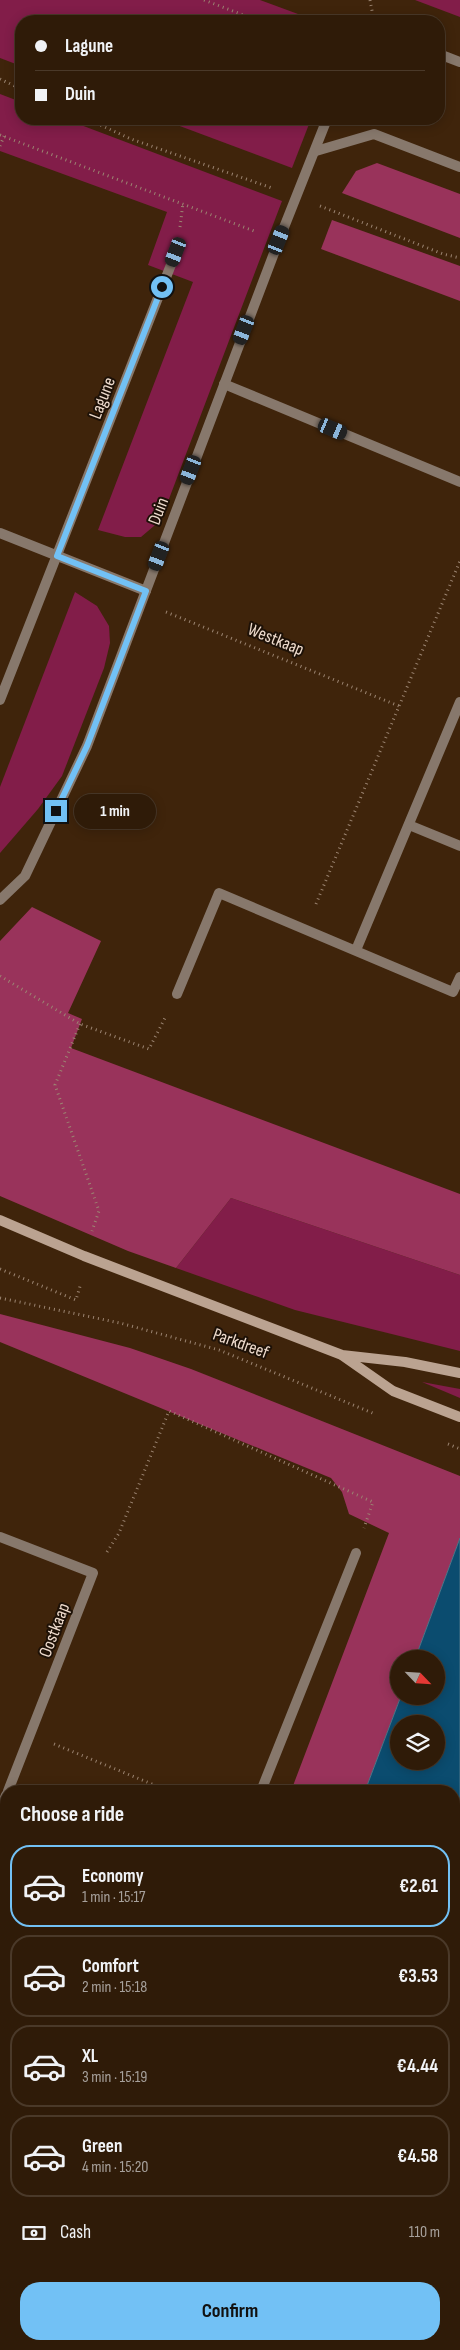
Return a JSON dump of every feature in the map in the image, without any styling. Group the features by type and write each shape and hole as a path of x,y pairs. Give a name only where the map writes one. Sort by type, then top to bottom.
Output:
{"street":[{"path":"445,56 460,62"},
{"name":"Duin","path":"0,900 25,876 87,746 279,240 325,125"},
{"path":"316,151 374,134 460,167"},
{"name":"Lagune","path":"0,700 176,252"},
{"path":"224,384 460,482"},
{"path":"0,533 146,591"},
{"path":"356,950 460,702"},
{"path":"409,825 460,846"},
{"path":"177,994 219,893 454,992 460,976"},
{"name":"Parkdreef","path":"0,1220 84,1256 342,1355 393,1391 460,1417"},
{"name":"Parkdreef","path":"342,1355 405,1362 460,1373"},
{"path":"0,1537 93,1573"},
{"path":"264,1785 356,1553"},
{"name":"Oostkaap","path":"10,1785 93,1573"}],"path":[{"path":"204,0 243,15"},
{"path":"370,0 373,15"},
{"path":"0,79 15,86"},
{"path":"100,125 131,139 296,197 443,254 460,258"},
{"path":"0,146 2,136 279,240"},
{"path":"305,929 460,561"},
{"name":"Westkaap","path":"141,602 399,706"},
{"path":"0,976 80,1024 149,1049 177,994"},
{"path":"0,1269 76,1300 81,1282 84,1256 99,1210 55,1085 80,1024"},
{"name":"Parkdreef","path":"0,1298 120,1323 219,1350 380,1416"},
{"path":"93,1573 119,1533 169,1411 373,1502 356,1553"},
{"path":"442,1442 460,1449"},
{"path":"30,1735 154,1785"}],"shaded area":[{"path":"0,0 260,0 301,15 15,15 15,64 0,58"},
{"path":"415,0 460,0 460,17"},
{"path":"0,94 15,100 15,125 81,125 282,201 161,520 141,537 125,537 98,530 193,282 148,265 167,212 0,151"},
{"path":"177,125 309,125 292,168"},
{"path":"377,163 460,194 460,238 342,193 356,171"},
{"path":"332,220 460,266 460,301 321,249"},
{"path":"75,592 97,606 109,626 110,643 104,668 62,776 38,809 0,853 0,787"},
{"path":"32,907 101,941 68,1013 82,1019 71,1048 460,1194 460,1275 231,1198 176,1268 128,1251 0,1196 0,941"},
{"path":"231,1198 460,1275 460,1351 295,1310 176,1268"},
{"path":"0,1314 130,1348 191,1369 460,1476 460,1538 418,1650 390,1650 390,1705 398,1705 394,1715 390,1715 390,1725 367,1785 293,1785 389,1533 349,1514 342,1492 331,1478 0,1342"},
{"path":"422,1382 460,1389 460,1398"}],"water":[{"path":"460,1538 460,1785 367,1785 390,1725 390,1770 445,1770 445,1715 394,1715 398,1705 445,1705 445,1650 418,1650"}],"route":[{"path":"56,811 87,746 146,591 57,556 162,287"}]}
